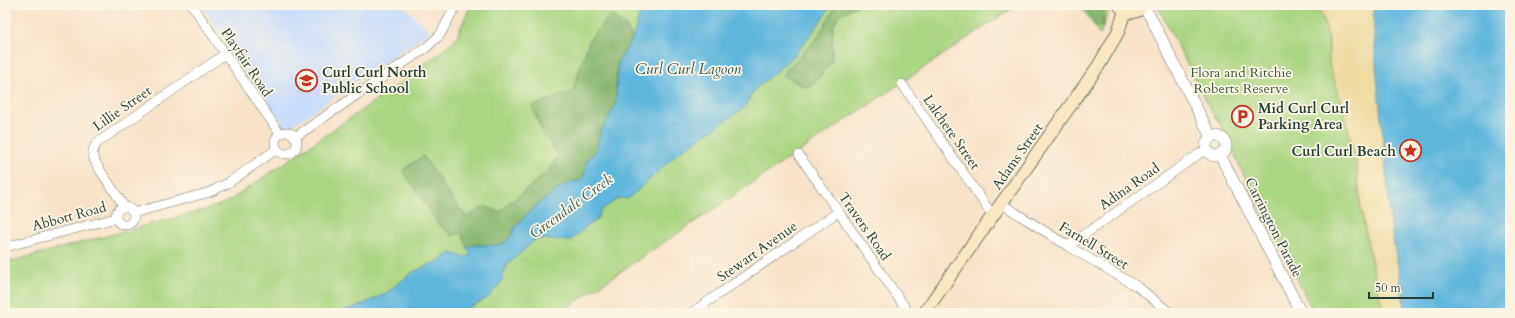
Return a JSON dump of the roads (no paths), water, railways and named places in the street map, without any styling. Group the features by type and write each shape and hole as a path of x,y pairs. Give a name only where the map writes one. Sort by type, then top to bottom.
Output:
{"main road":[{"path":"1122,8 1129,13 1137,12 1143,6"},
{"name":"Adams Street","path":"924,313 1099,65 1118,32 1122,8"}],"street":[{"name":"Playfair Road","path":"192,5 280,134"},
{"path":"295,137 427,47 440,35 456,5"},
{"path":"1143,6 1151,18 1211,137"},
{"name":"Lillie Street","path":"124,207 93,156 93,148 96,143 225,54"},
{"name":"Lalchere Street","path":"902,84 993,216"},
{"path":"286,132 295,137 296,147 292,152 282,153 277,149 276,139 280,134 286,132"},
{"path":"1218,136 1224,140 1226,146 1223,153 1220,155 1211,155 1207,150 1206,141 1211,137 1218,136"},
{"name":"Abbott Road","path":"133,213 210,192 228,183 277,149"},
{"name":"Adina Road","path":"1068,246 1199,154 1207,150"},
{"name":"Travers Road","path":"799,155 909,313"},
{"name":"Carrington Parade","path":"1220,155 1302,313"},
{"name":"Farnell Street","path":"1002,204 1068,246 1138,287 1170,313"},
{"name":"Abbott Road","path":"116,218 119,210 124,207 133,213"},
{"name":"Stewart Avenue","path":"691,313 838,212"},
{"name":"Abbott Road","path":"116,218 119,222 127,224 131,221 133,213"},
{"name":"Abbott Road","path":"5,247 116,218"}],"water":[{"name":"Curl Curl Lagoon","path":"643,5 831,5 794,56 755,89 743,109 679,152 628,199 619,198 600,211 597,220 585,227 571,241 536,239 507,265 501,282 488,298 462,311 405,310 398,313 334,313 356,307 385,294 413,272 440,260 451,253 464,257 471,255 467,247 476,245 501,244 509,238 517,225 528,214 552,193 571,182 583,179 587,161 595,151 601,131 615,106 618,62 632,39"},
{"name":"Curl Curl Beach","path":"1373,5 1510,5 1510,313 1406,313 1392,233 1375,54"}],"place":[{"name":"Curl Curl North Public School","path":"306,80"},
{"name":"Mid Curl Curl Parking Area","path":"1243,116"},
{"name":"Curl Curl Beach","path":"1411,151"}],"park label":[{"name":"Flora and Ritchie Roberts Reserve","path":"1241,80"}],"water label":[{"name":"Greendale Creek","path":"571,206"}]}
